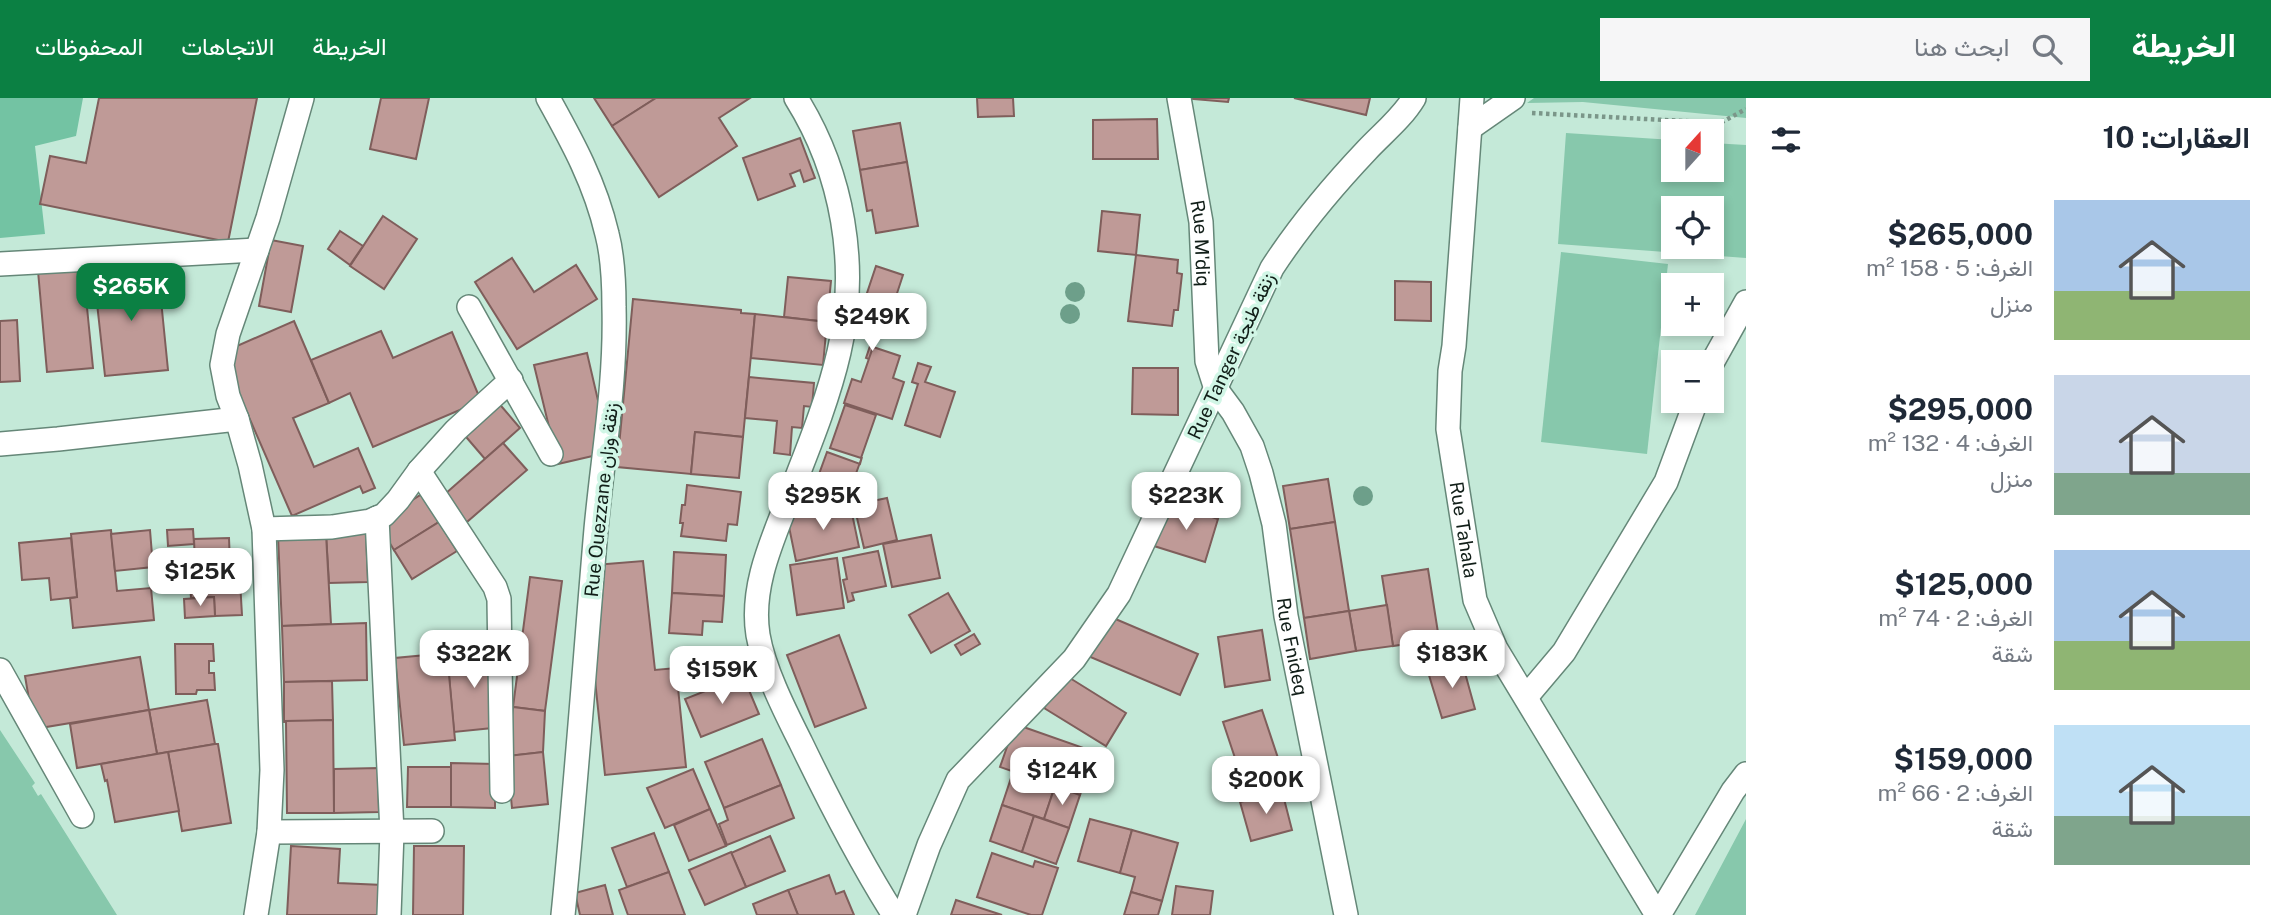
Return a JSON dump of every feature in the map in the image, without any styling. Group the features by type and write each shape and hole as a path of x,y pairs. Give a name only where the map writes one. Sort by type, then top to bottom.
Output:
{"street":[{"path":"256,915 269,832 272,770 264,529 250,465 228,396 222,365 228,334 257,250 302,98"},
{"name":"Rue Ouezzane زنقة وزان","path":"548,98 583,161 607,235 614,282 615,317 612,392 597,527 563,915"},
{"name":"Rue M'diq","path":"1179,98 1201,222 1208,361 1216,389"},
{"name":"Rue Tanger زنقة طنجة","path":"904,915 929,845 953,788 963,772 1074,659 1119,594 1272,268 1322,200 1393,126 1414,98"},
{"name":"Rue Tahala","path":"1472,98 1450,371 1448,429 1475,600 1496,649 1658,915"},
{"path":"799,99 828,160 839,199 847,255 846,302 840,351 825,402 766,559 757,598 758,635 791,723 894,915"},
{"path":"1470,128 1505,104"},
{"path":"0,264 257,250"},
{"path":"1719,350 1746,302"},
{"path":"469,307 551,454"},
{"path":"264,529 332,527 370,521 384,515 456,430 511,380"},
{"name":"Rue Fnideq","path":"1216,389 1252,446 1274,524 1286,616 1346,915"},
{"path":"1526,697 1564,652 1666,482 1692,413"},
{"path":"0,444 237,418"},
{"path":"419,471 495,587 499,599 502,791"},
{"path":"377,518 392,832 389,915"},
{"path":"0,670 82,816"},
{"path":"1658,915 1746,774"},
{"path":"269,832 432,831"}],"path":[{"path":"1505,104 1703,122 1724,121 1746,109"}],"green space":[{"path":"0,98 83,98 76,136 35,146 45,234 0,238"},
{"path":"1534,98 1746,98 1746,118 1583,102 1527,103"},
{"path":"1566,133 1661,139 1661,182 1724,182 1724,144 1746,145 1746,258 1724,256 1724,196 1661,196 1661,252 1558,244"},
{"path":"1561,252 1668,264 1667,273 1661,273 1661,327 1647,454 1541,442"},
{"path":"0,730 35,783 32,786 38,796 41,794 117,915 0,915"},
{"path":"1746,819 1746,915 1695,915 1745,821"}],"building":[{"path":"99,98 257,98 228,242 40,204 50,156 86,163"},
{"path":"381,98 429,98 416,159 370,149"},
{"path":"594,98 656,98 612,126"},
{"path":"656,98 750,98 719,118 737,146 659,197 612,126"},
{"path":"977,98 1013,98 1014,116 978,117"},
{"path":"1182,98 1229,98 1228,102"},
{"path":"1294,98 1370,98 1366,115"},
{"path":"1157,119 1158,159 1093,159 1093,120"},
{"path":"900,123 907,162 860,170 853,131"},
{"path":"800,138 815,178 804,182 800,170 790,174 795,186 758,200 743,158"},
{"path":"907,162 918,226 876,233 872,210 867,211 860,170"},
{"path":"1102,211 1140,215 1136,255 1098,251"},
{"path":"383,216 417,239 384,289 350,266"},
{"path":"340,231 363,246 350,265 328,249"},
{"path":"271,240 303,246 291,312 259,306"},
{"path":"1136,255 1178,260 1177,273 1182,274 1178,310 1174,310 1172,326 1128,321"},
{"path":"512,258 534,292 576,265 597,299 517,349 475,282"},
{"path":"876,266 903,275 886,327 859,317"},
{"path":"83,267 93,368 47,372 38,271"},
{"path":"158,270 168,370 105,376 94,276"},
{"path":"788,277 831,281 827,322 784,317"},
{"path":"1395,281 1431,282 1431,321 1395,320"},
{"path":"633,299 741,310 741,313 755,314 743,437 695,432 691,474 617,467"},
{"path":"755,314 827,322 823,365 751,358"},
{"path":"17,320 20,381 0,382 0,321"},
{"path":"294,321 329,403 293,418 314,467 358,448 375,488 363,493 360,486 292,516 221,353"},
{"path":"381,331 393,358 452,332 481,401 373,447 350,393 329,403 311,360"},
{"path":"870,346 878,349 874,361 866,358"},
{"path":"873,347 900,356 893,378 904,382 892,419 844,403 852,379 861,382"},
{"path":"587,353 610,452 558,464 534,365"},
{"path":"918,363 931,367 925,382 955,392 940,437 905,425 918,384 912,382"},
{"path":"1133,368 1178,368 1178,415 1132,414"},
{"path":"749,377 814,383 812,407 804,406 802,428 792,427 790,455 774,453 777,421 745,418"},
{"path":"496,400 520,428 485,459 461,431"},
{"path":"845,405 876,415 861,458 830,448"},
{"path":"695,432 743,437 739,478 691,474"},
{"path":"503,443 527,470 460,528 437,501"},
{"path":"827,452 860,464 846,501 814,488"},
{"path":"1328,479 1335,522 1290,529 1283,486"},
{"path":"687,485 741,492 737,525 728,524 726,541 681,536 682,505 685,505"},
{"path":"422,494 439,522 394,550 377,522"},
{"path":"887,498 897,540 864,548 854,505"},
{"path":"1167,502 1218,519 1205,562 1154,546"},
{"path":"850,504 859,547 796,561 787,517"},
{"path":"439,522 457,551 412,579 394,550"},
{"path":"1335,522 1349,611 1304,618 1290,529"},
{"path":"193,529 194,544 168,546 167,530"},
{"path":"111,530 117,591 151,588 154,620 73,628 70,598 77,597 71,534"},
{"path":"150,530 153,567 115,571 111,534"},
{"path":"366,531 368,582 329,583 326,534"},
{"path":"326,534 331,624 282,626 278,536"},
{"path":"931,535 940,578 892,587 883,544"},
{"path":"71,538 77,597 51,600 49,578 22,580 19,543"},
{"path":"229,538 230,564 195,566 194,539"},
{"path":"878,551 886,586 852,593 854,600 848,602 843,580 847,579 843,558"},
{"path":"674,552 726,555 724,596 672,593"},
{"path":"837,558 844,608 797,615 790,565"},
{"path":"643,561 655,670 676,668 686,767 605,775 583,566"},
{"path":"239,564 242,615 215,616 214,597 191,598 189,567"},
{"path":"1428,569 1439,639 1393,646 1382,576"},
{"path":"530,577 562,581 545,711 513,707"},
{"path":"672,593 724,596 722,622 703,621 702,635 669,633"},
{"path":"948,593 970,631 931,653 909,615"},
{"path":"214,597 215,616 185,618 184,599"},
{"path":"1387,605 1393,646 1356,651 1349,611"},
{"path":"1349,611 1356,651 1310,659 1304,618"},
{"path":"1106,615 1198,654 1180,695 1088,656"},
{"path":"366,623 367,680 284,682 282,626"},
{"path":"1262,630 1270,680 1225,687 1218,637"},
{"path":"974,634 980,644 961,655 955,645"},
{"path":"839,635 866,708 815,727 787,655"},
{"path":"175,644 213,644 214,661 209,661 209,673 214,673 215,690 176,694"},
{"path":"494,648 502,727 454,732 447,653"},
{"path":"447,653 455,740 404,745 395,658"},
{"path":"140,657 149,710 34,729 25,676"},
{"path":"1462,662 1475,709 1442,718 1428,672"},
{"path":"1065,675 1126,713 1106,746 1044,708"},
{"path":"743,676 759,714 701,737 685,699"},
{"path":"332,681 333,720 284,722 284,682"},
{"path":"207,700 215,744 157,754 149,710"},
{"path":"513,707 545,711 543,752 507,756"},
{"path":"149,710 157,754 77,768 70,724"},
{"path":"1262,710 1279,761 1240,773 1223,722"},
{"path":"333,720 334,813 287,813 286,721"},
{"path":"1015,724 1095,752 1080,795 1000,767"},
{"path":"762,739 781,785 724,808 705,762"},
{"path":"218,744 231,823 182,831 168,752"},
{"path":"168,752 179,811 115,822 101,764"},
{"path":"543,752 548,804 512,808 507,756"},
{"path":"451,763 495,764 495,808 451,807"},
{"path":"408,767 451,767 451,807 407,807"},
{"path":"378,768 379,812 334,813 334,769"},
{"path":"693,769 710,809 665,828 647,788"},
{"path":"1013,772 1055,786 1044,819 1002,805"},
{"path":"781,785 794,818 727,845 719,824 728,820 724,808"},
{"path":"1055,786 1080,795 1069,828 1044,819"},
{"path":"1282,791 1292,830 1251,841 1240,802"},
{"path":"1002,805 1034,816 1022,852 990,841"},
{"path":"710,809 726,846 689,861 674,825"},
{"path":"1034,816 1069,828 1056,864 1022,852"},
{"path":"1090,819 1132,830 1120,873 1078,861"},
{"path":"1132,830 1178,843 1162,901 1131,892 1135,877 1120,873"},
{"path":"654,833 669,872 627,887 612,848"},
{"path":"770,836 785,871 746,887 731,853"},
{"path":"291,846 340,849 338,883 383,885 382,915 287,915"},
{"path":"414,846 464,846 463,915 413,915"},
{"path":"731,852 746,887 705,905 689,870"},
{"path":"992,853 1033,867 1035,861 1058,868 1042,915 1031,915 977,897"},
{"path":"669,872 685,915 628,915 619,890"},
{"path":"829,875 836,894 844,891 854,915 798,915 788,890"},
{"path":"605,885 613,915 580,915 575,893"},
{"path":"1176,886 1213,891 1210,915 1172,915"},
{"path":"788,890 798,915 757,915 753,904"},
{"path":"1131,892 1162,901 1158,915 1124,915"},
{"path":"956,900 1002,915 951,915"}]}
